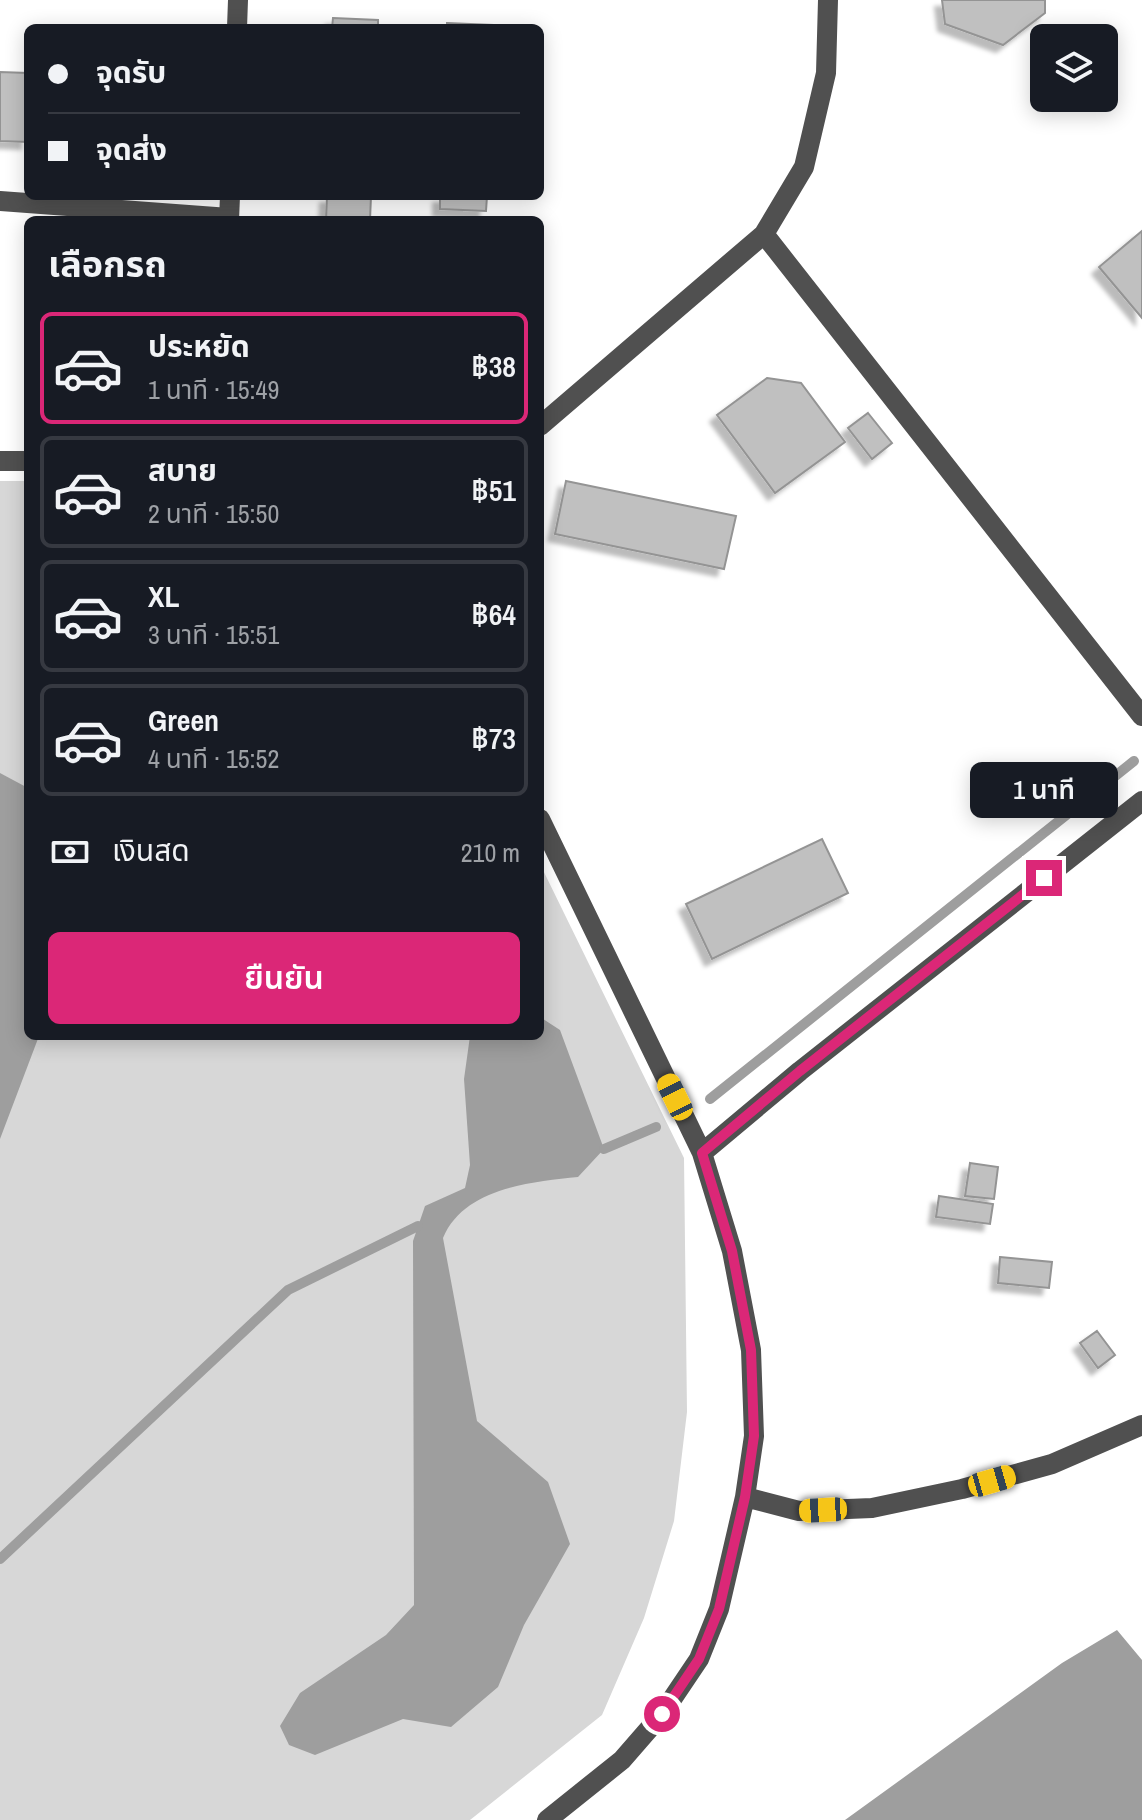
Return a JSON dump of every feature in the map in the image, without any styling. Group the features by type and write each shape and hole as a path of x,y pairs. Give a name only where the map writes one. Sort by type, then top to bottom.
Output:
{"lane":[{"path":"237,24 238,0"},
{"path":"544,423 764,234 804,167 826,73 828,0"},
{"path":"0,201 191,216"},
{"path":"764,234 1142,716"},
{"path":"0,461 24,461"},
{"path":"702,1153 800,1071 1142,801"},
{"path":"544,827 702,1153 732,1251 751,1350 754,1436 745,1497 719,1609 699,1659 662,1714 622,1760 547,1820"},
{"path":"745,1497 799,1511 872,1508 962,1489 1052,1464 1142,1425"}],"shaded area":[{"path":"0,481 24,481 24,1040 544,1040 544,872 684,1158 687,1412 674,1521 644,1618 602,1715 470,1820 0,1820"},
{"path":"0,773 24,786 24,1040 37,1040 0,1139"},
{"path":"544,1020 560,1030 604,1149 578,1177 520,1185 482,1198 453,1221 443,1238 477,1421 548,1482 570,1544 524,1625 498,1687 451,1727 403,1719 315,1755 289,1745 280,1726 300,1693 386,1635 414,1605 413,1241 425,1206 465,1188 470,1165 464,1079 469,1040 544,1040"},
{"path":"1117,1630 1142,1660 1142,1820 845,1820 1062,1663"}],"building":[{"path":"942,0 1045,0 1045,13 1003,45 945,24"},
{"path":"333,18 378,20 378,24 332,24"},
{"path":"0,72 24,73 24,142 0,141"},
{"path":"327,200 371,200 370,216 326,216"},
{"path":"440,200 487,200 486,211 440,209"},
{"path":"1142,231 1142,318 1099,267"},
{"path":"767,378 801,383 845,442 775,493 717,415"},
{"path":"868,413 892,443 872,459 848,428"},
{"path":"566,481 736,516 724,569 555,534"},
{"path":"822,839 848,893 712,959 686,904"},
{"path":"970,1163 998,1167 994,1199 965,1196"},
{"path":"939,1196 993,1204 990,1224 936,1217"},
{"path":"1000,1257 1052,1262 1049,1288 998,1283"},
{"path":"1097,1331 1115,1355 1098,1368 1080,1343"}],"waterway":[{"path":"710,1099 1134,761"},
{"path":"604,1149 656,1127"},
{"path":"0,1559 288,1290 418,1226"}],"route":[{"path":"662,1714 699,1659 719,1609 745,1497 754,1436 751,1350 732,1251 702,1153 800,1071 1044,878"}]}
